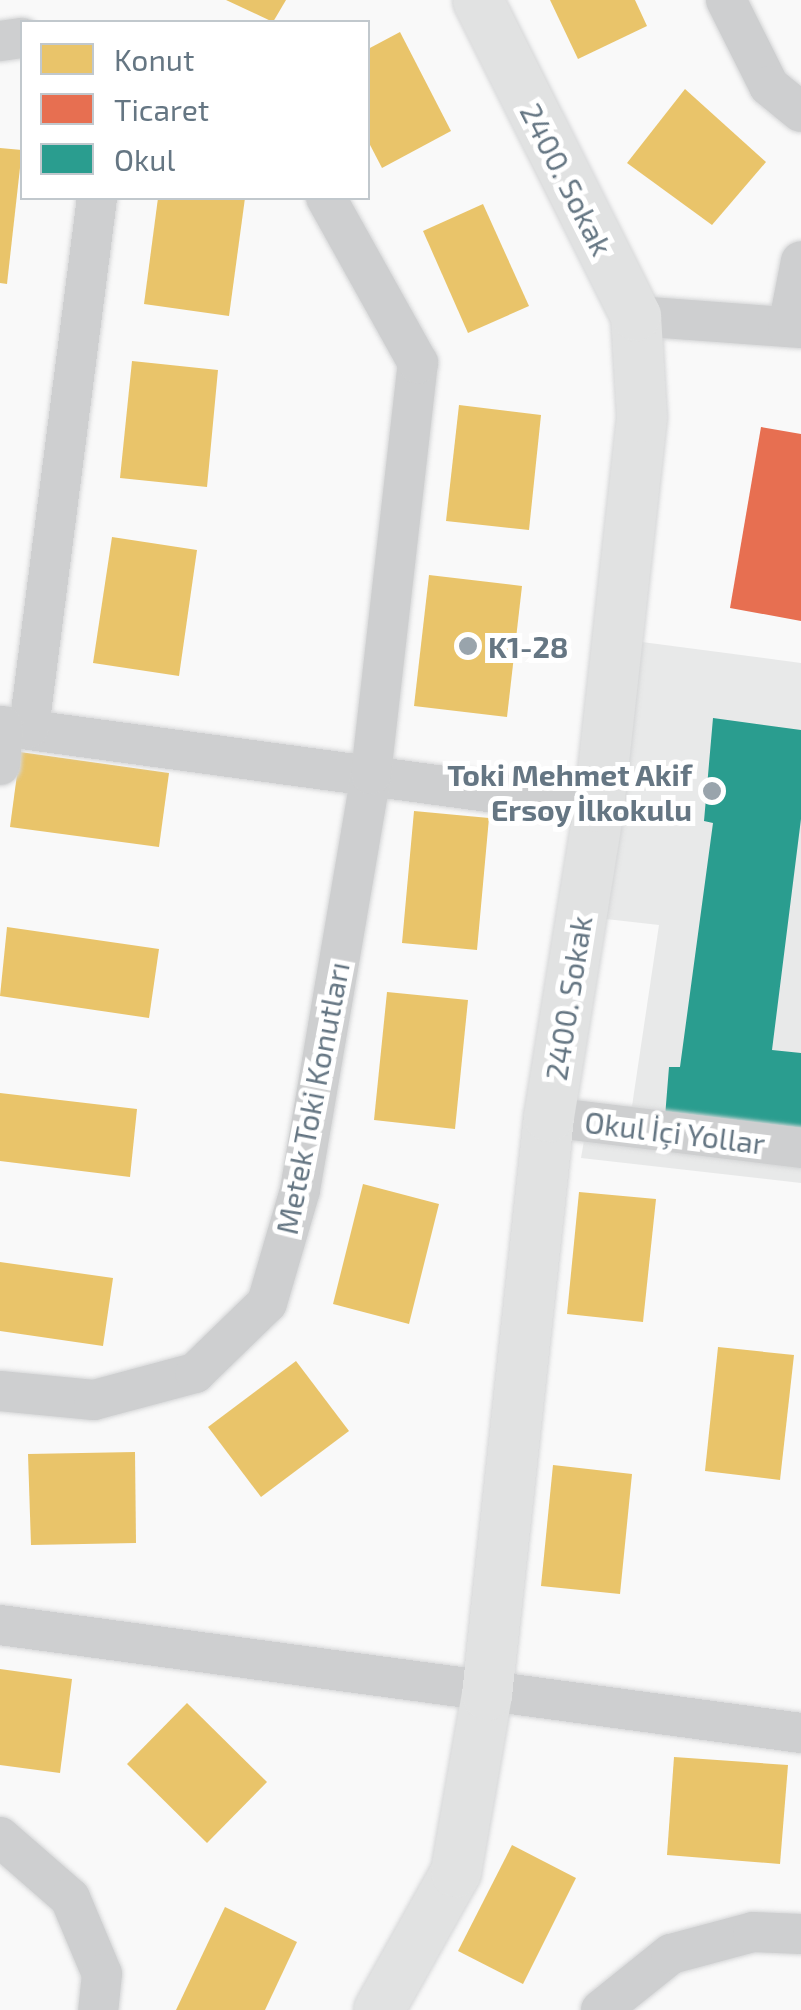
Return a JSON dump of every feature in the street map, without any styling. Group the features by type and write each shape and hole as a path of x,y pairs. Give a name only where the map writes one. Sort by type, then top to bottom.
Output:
{"main road":[{"name":"2400. Sokak","path":"379,2010 456,1872 487,1695 548,1117 598,807 642,417 636,316 478,0"}],"street":[{"path":"726,0 769,86 801,112"},
{"path":"96,200 8,736 370,774 598,807"},
{"name":"Metek Toki Konutları","path":"0,1391 94,1400 195,1374 268,1303 300,1190 370,774 418,363 327,200"},
{"path":"636,316 795,328 801,261"},
{"name":"Okul İçi Yollar","path":"548,1117 801,1148"},
{"path":"0,1625 487,1695 801,1733"},
{"path":"0,1837 70,1898 102,1974 98,2010"},
{"path":"601,2010 671,1954 754,1932 801,1934"}],"shaded area":[{"name":"Toki Mehmet Akif Ersoy İlkokulu","path":"642,642 801,663 801,1183 581,1158 589,1111 632,1106 659,925 606,919"}],"building: Konut":[{"path":"226,0 286,0 274,20"},
{"path":"550,0 635,0 647,26 578,59"},
{"path":"400,32 451,131 382,168 370,145 370,48"},
{"path":"685,89 766,162 712,225 627,163"},
{"path":"0,148 20,150 20,168 7,284 0,283"},
{"path":"158,200 245,200 229,316 144,304"},
{"path":"483,204 529,306 468,333 423,231"},
{"path":"132,361 218,370 207,487 120,478"},
{"path":"459,405 541,415 529,530 446,521"},
{"path":"112,537 197,550 179,676 93,663"},
{"name":"K1-28","path":"429,575 522,586 507,717 414,706"},
{"path":"20,752 169,773 159,847 10,827"},
{"path":"414,811 489,818 477,950 402,943"},
{"path":"7,927 159,949 149,1018 0,996"},
{"path":"387,992 468,1000 455,1129 374,1120"},
{"path":"0,1093 137,1109 130,1177 0,1161"},
{"path":"363,1184 439,1204 409,1324 333,1304"},
{"path":"579,1192 656,1199 643,1322 567,1314"},
{"path":"0,1262 113,1278 103,1346 0,1331"},
{"path":"718,1347 794,1355 780,1480 705,1471"},
{"path":"296,1361 349,1431 261,1497 208,1427"},
{"path":"135,1452 136,1543 31,1545 28,1454"},
{"path":"553,1465 632,1474 620,1594 541,1586"},
{"path":"0,1669 72,1679 60,1773 0,1765"},
{"path":"187,1703 267,1782 207,1843 127,1764"},
{"path":"674,1757 788,1765 780,1864 667,1855"},
{"path":"512,1845 576,1878 523,1984 458,1951"},
{"path":"225,1907 297,1942 265,2010 176,2010"}],"building: Ticaret":[{"path":"761,427 801,434 801,621 730,608"}],"building: Okul":[{"path":"713,718 801,730 801,819 772,1050 801,1053 801,1141 665,1117 669,1067 680,1067 713,823 704,821"}],"place":[{"name":"K1-28","path":"468,646"},
{"name":"Toki Mehmet Akif Ersoy İlkokulu","path":"712,791"}]}
